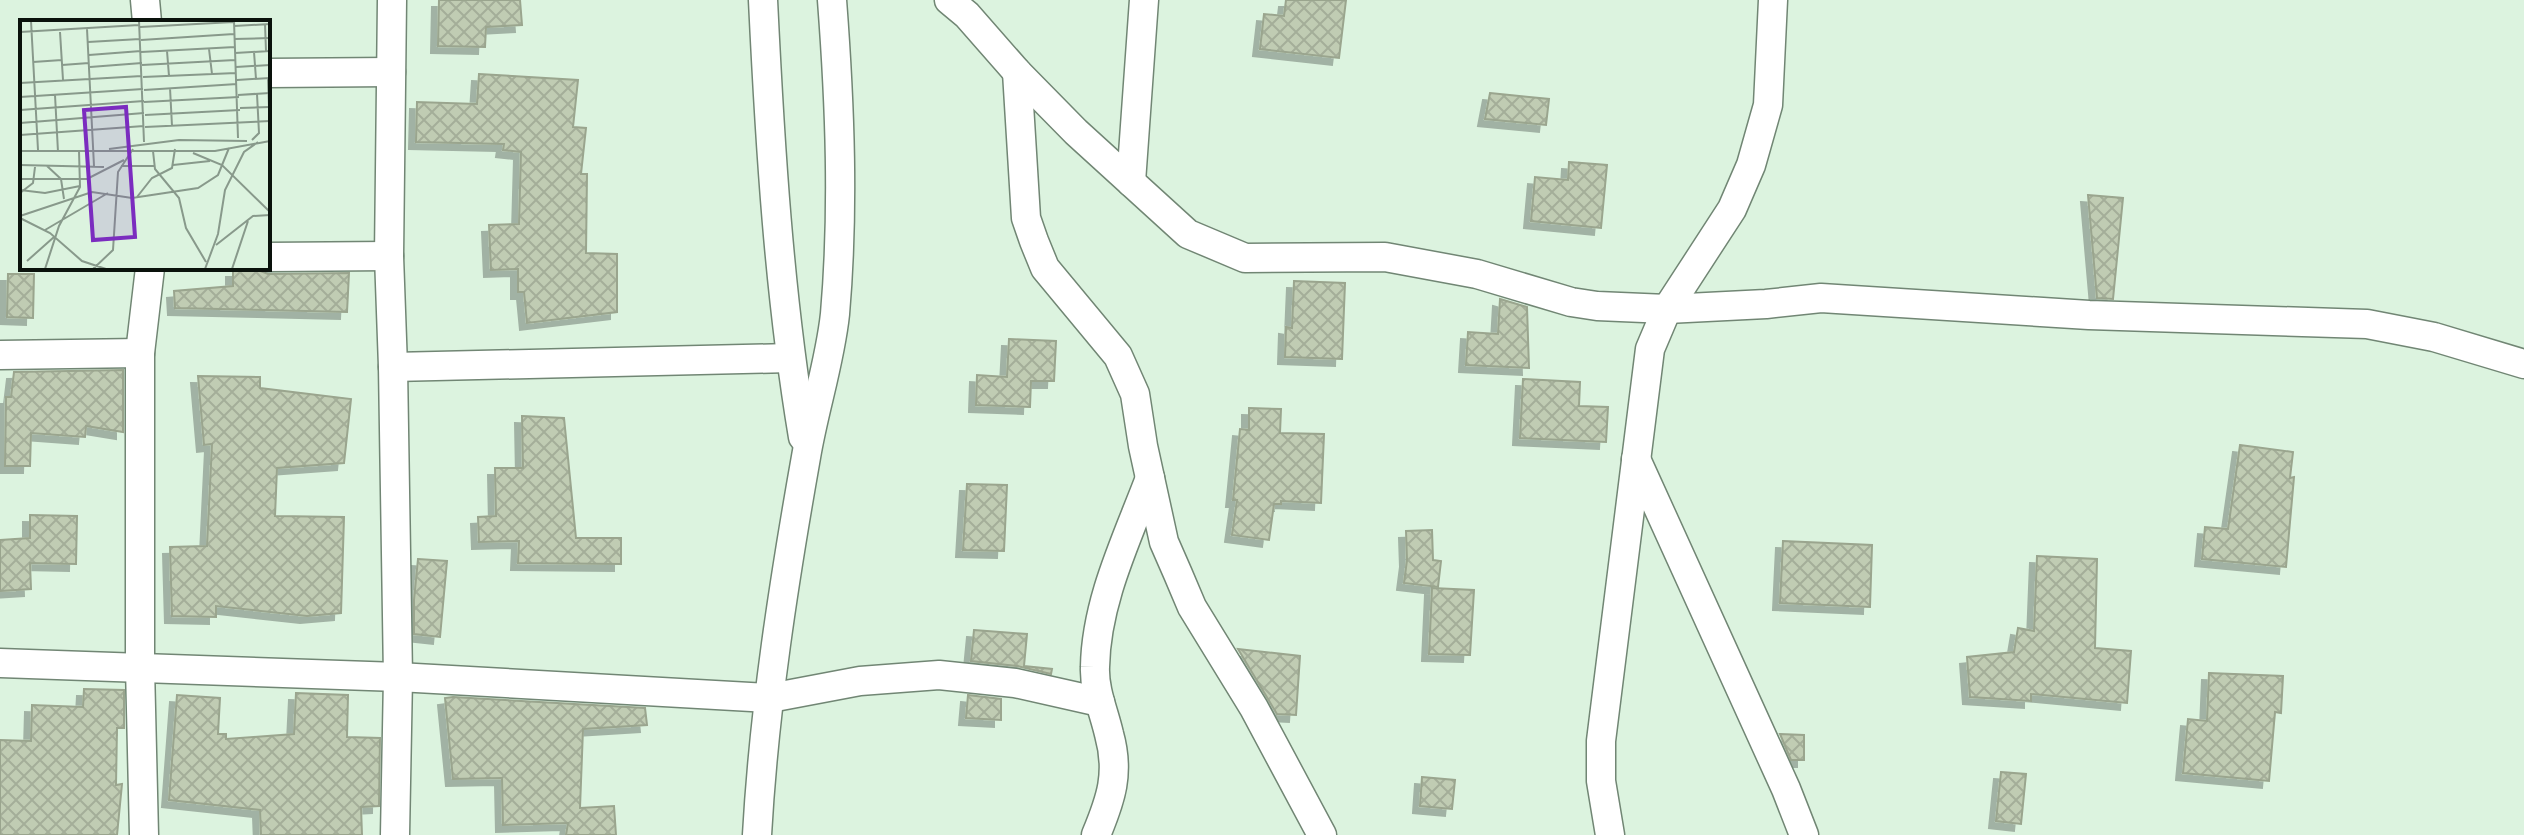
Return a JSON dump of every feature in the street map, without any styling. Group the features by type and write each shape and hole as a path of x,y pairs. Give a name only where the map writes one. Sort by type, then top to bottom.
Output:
{"street":[{"path":"145,0 147,20"},
{"path":"392,0 389,256 398,677 395,835"},
{"path":"763,0 776,208 790,358 806,455"},
{"path":"757,835 770,698 806,455 834,318 841,218 839,86 832,0"},
{"path":"949,0 967,15 1076,132 1188,234 1245,258 1385,257 1477,274 1571,302 1597,306 1667,309 1821,298 2089,315 2367,324 2434,337 2524,364"},
{"path":"1131,182 1144,0"},
{"path":"1610,835 1601,781 1601,741 1650,349 1667,309 1732,209 1751,165 1768,105 1773,0"},
{"path":"270,73 391,72"},
{"path":"1017,72 1026,218 1034,241 1045,268 1118,356 1135,394 1164,542 1192,607 1254,708 1322,835"},
{"path":"270,257 389,256"},
{"path":"144,835 140,667 140,353 150,270"},
{"path":"0,355 140,353"},
{"path":"393,367 790,358"},
{"path":"1636,459 1804,835"},
{"path":"1096,835 1110,801 1115,771 1111,738 1095,672 1096,651 1107,592 1150,478"},
{"path":"0,663 398,677 770,698 860,681 939,675 1015,683 1100,702"}],"building":[{"path":"439,0 520,0 522,25 486,27 485,47 438,46"},
{"path":"1286,0 1346,0 1339,58 1260,49 1264,14 1284,16"},
{"path":"479,74 578,80 573,127 586,128 581,174 587,174 586,253 617,254 617,312 527,323 524,292 518,292 518,269 491,270 489,225 519,224 521,152 503,150 504,144 416,142 417,102 477,104"},
{"path":"1490,93 1549,99 1546,125 1485,119"},
{"path":"1569,162 1607,165 1601,228 1531,221 1535,177 1568,180"},
{"path":"2088,195 2123,198 2113,299 2097,298"},
{"path":"233,270 258,270 268,274 349,273 347,312 175,308 174,291 233,286"},
{"path":"8,274 34,274 33,318 7,317"},
{"path":"1294,281 1345,283 1342,359 1285,357 1286,327 1292,328"},
{"path":"1500,299 1527,307 1529,368 1466,365 1468,332 1498,334"},
{"path":"1009,339 1056,341 1054,381 1031,381 1030,407 976,405 977,375 1007,377"},
{"path":"123,370 123,432 86,426 85,437 31,433 30,466 5,466 6,397 11,397 14,372"},
{"path":"198,376 260,377 260,388 351,399 344,463 277,468 275,516 344,517 341,613 307,616 216,606 216,617 172,616 170,547 207,546 212,444 204,445"},
{"path":"1523,379 1580,382 1579,406 1608,407 1606,442 1520,438"},
{"path":"1249,408 1281,409 1280,433 1324,434 1321,503 1281,501 1281,504 1274,504 1269,540 1232,535 1240,429 1249,430"},
{"path":"522,416 564,418 576,538 621,538 621,564 518,563 519,541 479,542 478,517 496,516 495,468 523,468"},
{"path":"2240,445 2293,452 2290,478 2294,477 2286,567 2202,559 2205,527 2228,529"},
{"path":"967,484 1007,485 1004,551 963,550"},
{"path":"30,515 77,516 76,564 30,563 31,589 0,591 0,540 30,538"},
{"path":"1432,530 1433,560 1441,561 1438,587 1404,583 1406,531"},
{"path":"1783,541 1872,545 1870,607 1780,603"},
{"path":"2037,556 2097,559 2095,648 2131,651 2127,703 2031,694 2031,701 1970,697 1967,657 2014,652 2018,628 2034,631"},
{"path":"418,559 447,561 440,637 414,634"},
{"path":"1432,588 1474,590 1470,655 1429,654"},
{"path":"974,630 1027,634 1024,666 1052,669 1051,674 1017,666 971,661"},
{"path":"1238,649 1300,656 1296,715 1277,714"},
{"path":"2209,673 2283,676 2281,713 2275,712 2269,781 2183,773 2188,719 2207,721"},
{"path":"84,689 124,690 124,728 117,728 116,785 122,784 117,835 0,835 0,740 31,741 32,705 83,707"},
{"path":"296,693 348,695 347,737 380,738 379,806 361,807 362,835 261,835 260,810 169,800 177,695 220,698 218,734 226,734 226,739 294,734"},
{"path":"968,695 1001,699 1001,720 966,718"},
{"path":"445,698 645,708 647,725 583,729 580,808 614,806 616,835 566,835 568,823 503,825 502,778 453,779"},
{"path":"1780,734 1804,735 1804,760 1791,760"},
{"path":"2001,772 2026,774 2021,824 1996,821"},
{"path":"1422,777 1455,780 1452,809 1420,806"}]}
